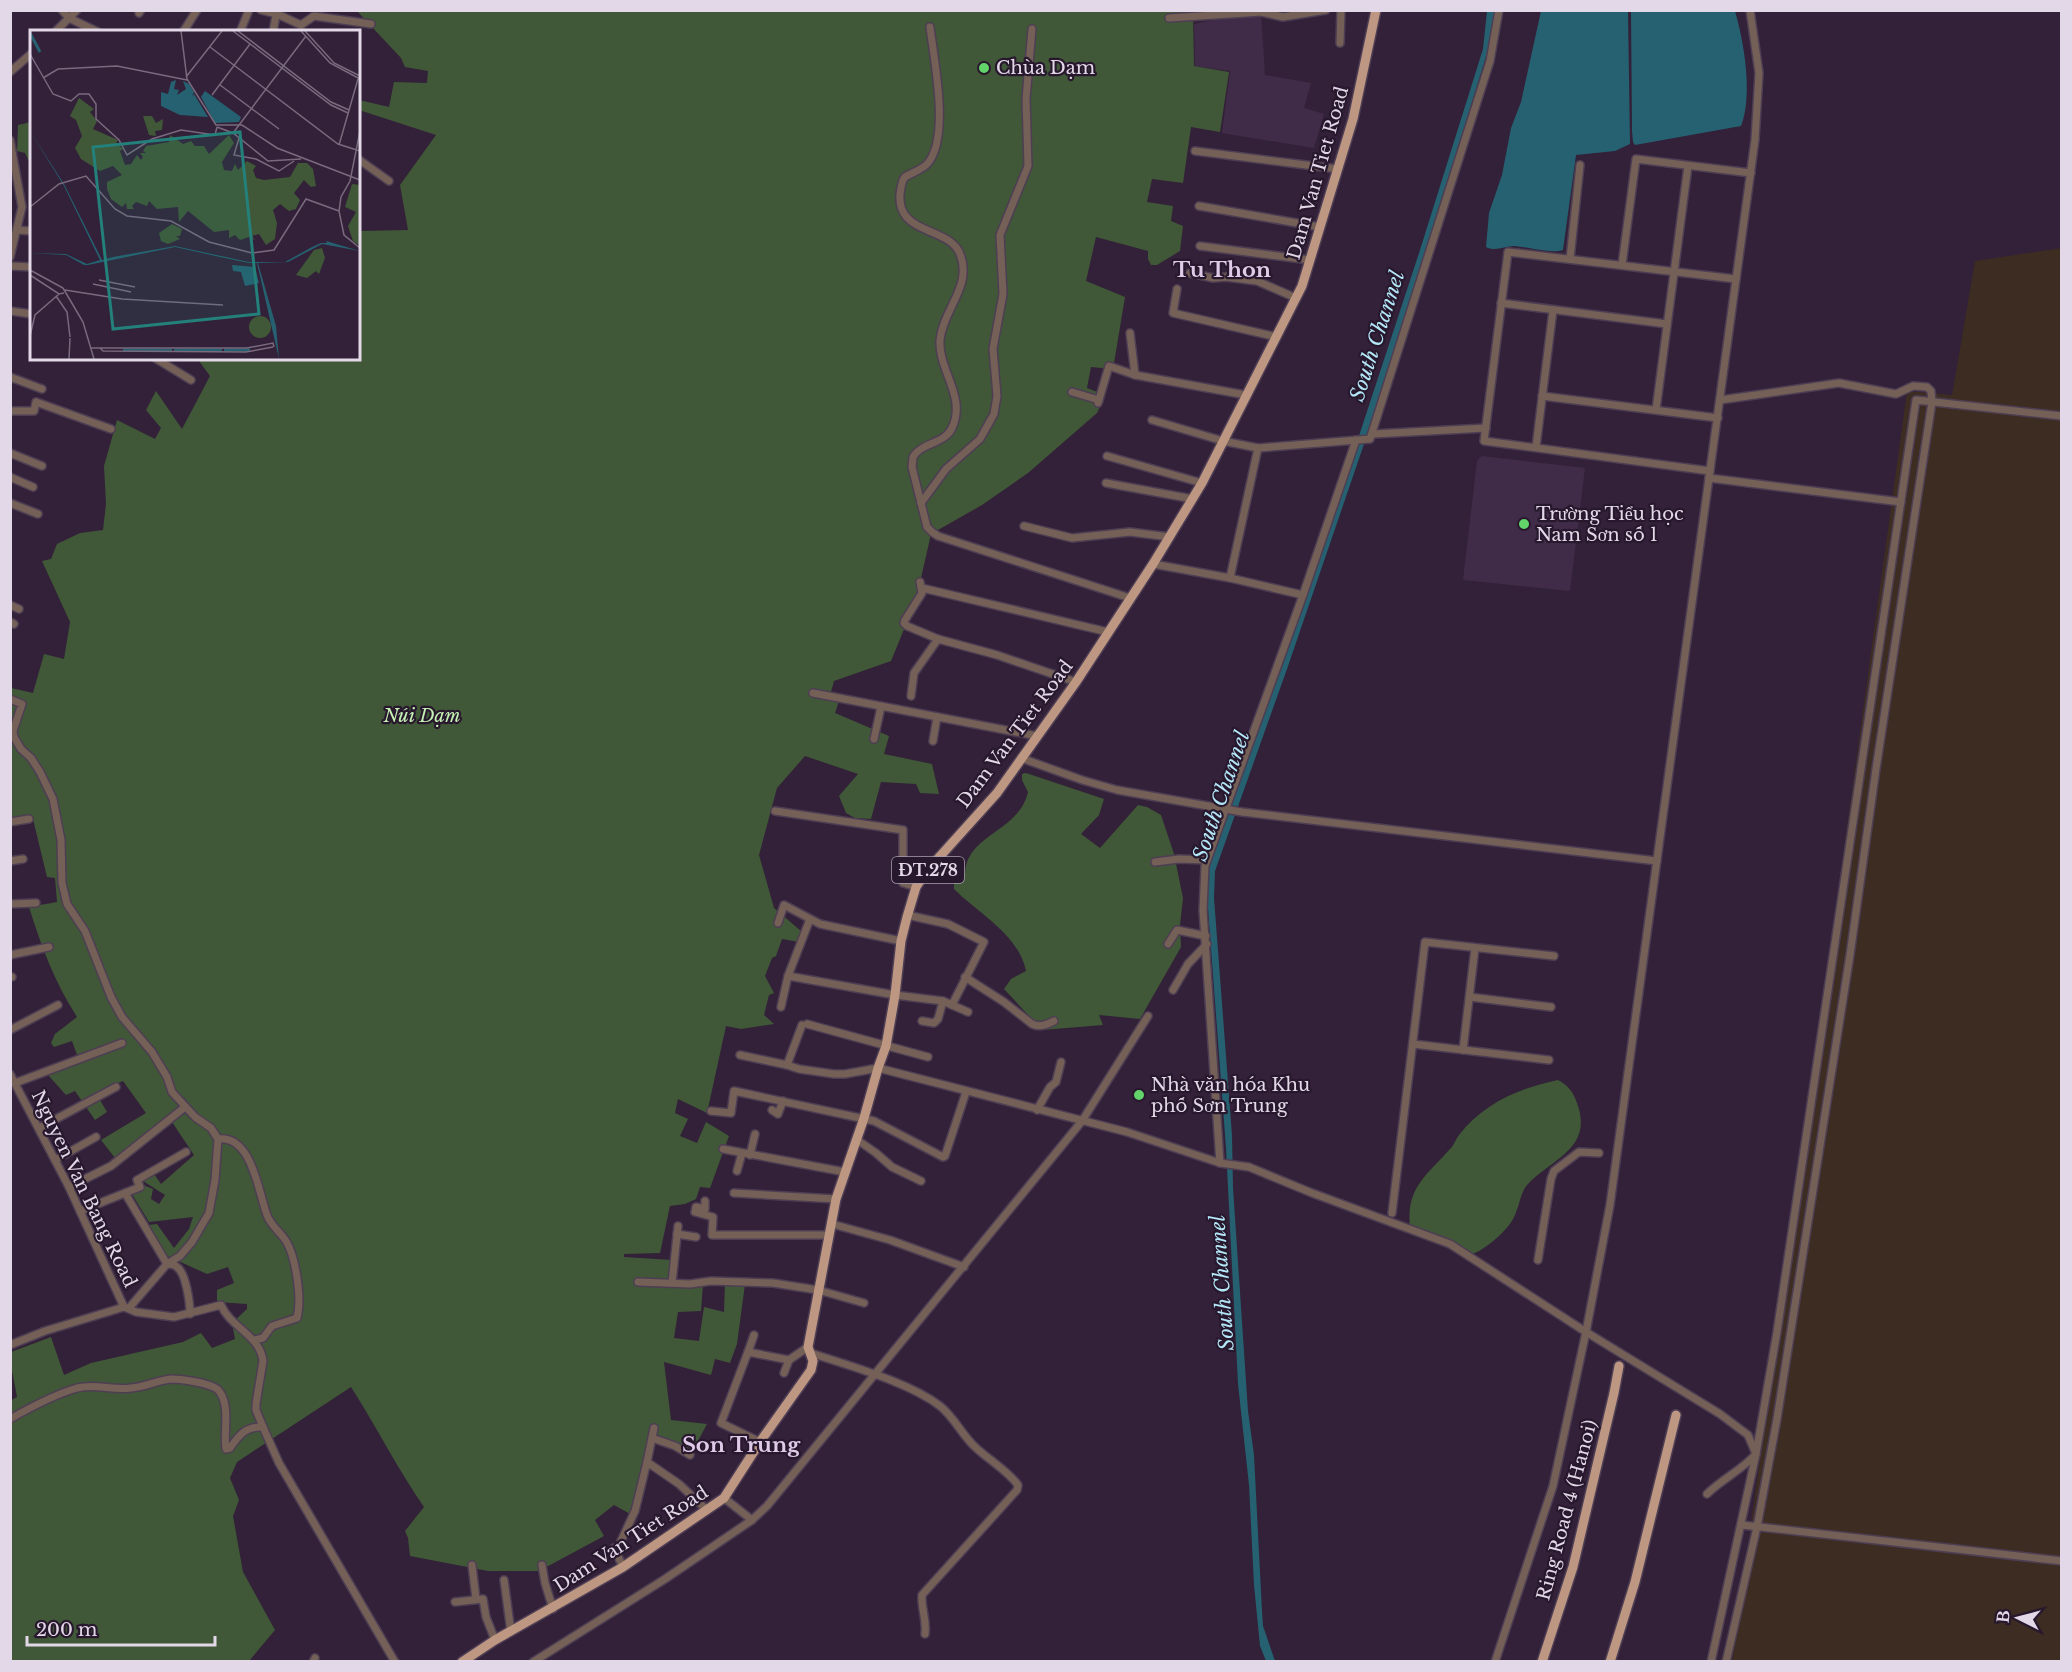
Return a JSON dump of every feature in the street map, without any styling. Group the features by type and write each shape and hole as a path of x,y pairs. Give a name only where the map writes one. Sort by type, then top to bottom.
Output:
{"main road":[{"name":"Dam Van Tiet Road","path":"462,1662 495,1640 623,1567 724,1498 811,1370 813,1361 810,1350 818,1290 836,1199 886,1046 896,995 901,941 916,887 925,873 997,793 1076,682 1153,564 1202,483 1302,286 1353,119 1376,10"},
{"name":"Ring Road 4 (Hanoi)","path":"1542,1662 1573,1567 1619,1366"},
{"path":"1610,1662 1635,1582 1676,1415"}],"street":[{"path":"62,10 69,18 94,30"},
{"path":"57,30 77,10"},
{"path":"184,30 196,10"},
{"path":"241,30 249,10"},
{"path":"261,10 277,12 301,25 314,16 371,24"},
{"path":"1169,18 1261,11 1283,17 1326,10"},
{"path":"1340,44 1341,10"},
{"path":"1372,436 1490,61 1499,10"},
{"path":"1495,1662 1552,1486 1586,1332 1610,1205 1751,172 1759,91 1750,10"},
{"path":"273,30 277,12"},
{"path":"930,27 938,87 939,139 933,157 927,165 903,180 901,203 912,223 953,242 961,254 964,273 962,286 945,320 940,339 942,358 956,400 956,416 948,434 922,447 913,457 912,467 929,530 939,536 1130,598"},
{"path":"921,502 946,469 980,439 994,414 997,396 993,350 1003,294 1000,235 1028,166 1026,99 1032,29"},
{"path":"10,72 30,55"},
{"path":"10,140 22,207 10,257"},
{"path":"1195,151 1338,169"},
{"path":"1622,265 1636,159 1751,172"},
{"path":"360,160 389,180"},
{"path":"1570,259 1580,165"},
{"path":"1656,410 1688,166"},
{"path":"1199,206 1320,227"},
{"path":"17,230 30,231"},
{"path":"1200,246 1310,260"},
{"path":"1736,279 1508,252 1484,441 1901,502"},
{"path":"10,266 30,267"},
{"path":"1190,273 1213,278 1226,277 1257,281 1296,298"},
{"path":"1177,289 1173,313 1277,338"},
{"path":"1501,303 1667,324"},
{"path":"1536,447 1553,310"},
{"path":"10,311 30,314"},
{"path":"1130,333 1135,375"},
{"path":"158,360 191,380"},
{"path":"1072,392 1099,401 1109,366 1135,375 1246,396"},
{"path":"10,377 42,389"},
{"path":"1720,400 1839,383 1896,394 1913,386 1927,387 1931,391 1932,402 1850,955 1779,1410 1757,1527 1726,1662"},
{"path":"1542,396 1718,418"},
{"path":"1711,1662 1756,1454 1778,1322 1916,400 2061,416"},
{"path":"10,411 34,411 36,402 111,429"},
{"path":"1152,420 1223,441 1258,448 1356,440 1372,436 1486,428"},
{"path":"1220,1163 1203,885 1207,860 1303,595 1356,440"},
{"path":"1230,578 1258,448"},
{"path":"10,453 42,466"},
{"path":"1107,456 1202,483"},
{"path":"10,477 33,487"},
{"path":"1107,483 1193,498"},
{"path":"10,503 38,514"},
{"path":"1024,526 1071,538 1130,532 1170,537"},
{"path":"1153,564 1230,578 1303,595"},
{"path":"1076,682 997,655 938,639 907,626 904,623 921,593 921,585 1108,632"},
{"path":"10,605 19,609"},
{"path":"911,696 914,673 938,639"},
{"path":"813,693 1037,736"},
{"path":"10,699 22,704 14,724 14,737 40,772 57,813 61,840 62,883 67,904 85,931 111,997 122,1017 152,1052 172,1092 195,1117 211,1128 218,1139 215,1180 209,1214 192,1242 180,1256 167,1264 127,1307 136,1312 174,1317 221,1305 229,1319 254,1340 263,1355 256,1410 263,1427 288,1478 395,1662"},
{"path":"874,739 881,707"},
{"path":"933,741 937,717"},
{"path":"1021,758 1117,790 1242,812 1657,861"},
{"path":"775,811 903,830 903,883 916,887"},
{"path":"10,822 29,819"},
{"path":"10,861 23,859"},
{"path":"1155,862 1179,859 1207,860"},
{"path":"10,904 36,903"},
{"path":"778,923 784,905 820,924 901,941"},
{"path":"907,915 948,924 984,942 952,1005"},
{"path":"781,1007 788,976 810,919"},
{"path":"1168,944 1177,930 1207,940"},
{"path":"1173,990 1188,964 1207,940"},
{"path":"1392,1213 1425,942 1554,956"},
{"path":"10,955 49,947"},
{"path":"1463,1050 1475,948"},
{"path":"1834,953 1850,955"},
{"path":"788,976 943,1001 968,1012"},
{"path":"965,977 1036,1026 1047,1025 1054,1021"},
{"path":"1470,997 1551,1007"},
{"path":"922,1021 934,1023 938,1019 943,1001"},
{"path":"10,1030 58,1005"},
{"path":"533,1662 665,1579 752,1520 767,1506 1082,1121 1148,1016"},
{"path":"788,1065 805,1024 928,1057"},
{"path":"15,1083 122,1043"},
{"path":"1413,1044 1549,1060"},
{"path":"740,1055 800,1069 834,1074 878,1068 1127,1132 1220,1163 1249,1167 1450,1244 1586,1332 1720,1414 1748,1435 1756,1454"},
{"path":"1037,1110 1056,1082 1061,1062"},
{"name":"Nguyen Van Bang Road","path":"10,1074 69,1187 127,1307 45,1331 10,1345"},
{"path":"39,1128 116,1087"},
{"path":"711,1111 731,1113 734,1091 864,1118 891,1129 943,1157 966,1092"},
{"path":"772,1110 778,1114 783,1101"},
{"path":"69,1187 111,1166 185,1107"},
{"path":"737,1171 755,1134"},
{"path":"55,1160 96,1137"},
{"path":"218,1139 224,1138 232,1142 246,1154 260,1190 267,1217 288,1246 295,1269 299,1309 297,1318 272,1326 263,1338 254,1340"},
{"path":"856,1139 892,1167 921,1181"},
{"path":"723,1149 845,1172"},
{"path":"80,1211 140,1186 137,1180 186,1152"},
{"path":"1538,1260 1554,1171 1579,1152 1599,1152"},
{"path":"125,1193 167,1264 181,1271 190,1314"},
{"path":"734,1193 836,1199"},
{"path":"705,1201 705,1209 696,1207 695,1212 712,1217 712,1235 830,1235"},
{"path":"832,1224 890,1240 964,1267"},
{"path":"672,1283 678,1230 696,1236"},
{"path":"638,1282 773,1283 818,1290 864,1303"},
{"path":"754,1335 721,1423 760,1442"},
{"path":"748,1353 789,1360 810,1350 909,1389 939,1405 972,1444 1018,1485 1017,1490 922,1594 921,1604 927,1624 925,1634"},
{"path":"784,1373 789,1360"},
{"path":"10,1419 35,1404 81,1387 130,1388 172,1379 202,1383 215,1387 220,1392 225,1412 226,1449 230,1448 243,1432 253,1426 263,1427"},
{"path":"621,1541 635,1511 654,1428"},
{"path":"652,1438 675,1446 690,1455"},
{"path":"1707,1494 1756,1454"},
{"path":"647,1462 679,1484 707,1510"},
{"path":"724,1498 752,1520"},
{"path":"1742,1525 2061,1560"},
{"path":"614,1548 623,1567"},
{"path":"472,1565 476,1599"},
{"path":"542,1565 552,1609"},
{"path":"504,1580 511,1632"},
{"path":"455,1602 483,1599 486,1617 495,1640"}],"shaded area":[{"path":"1261,15 1265,75 1311,83 1304,108 1324,114 1314,148 1222,133 1230,71 1195,66 1194,24 1224,18"},
{"path":"2061,248 2061,1661 1732,1662 1907,391 1952,395 1975,261"},
{"name":"Trường Tiểu học Nam Sơn số 1","path":"1482,456 1585,468 1570,591 1463,580 1477,461"}],"green space":[{"name":"Núi Dạm","path":"357,11 1238,11 1193,14 1194,66 1229,72 1220,132 1191,127 1183,183 1152,179 1147,202 1173,206 1171,221 1183,226 1180,251 1157,265 1151,265 1148,251 1096,237 1086,281 1125,297 1113,369 1091,367 1087,388 1105,395 1097,413 1028,473 982,505 931,534 916,600 891,661 834,681 829,699 839,701 835,713 889,736 884,754 932,764 939,794 920,793 916,784 881,782 871,819 855,818 846,813 839,796 858,774 805,756 777,788 759,855 774,908 801,931 799,942 782,939 765,976 774,993 769,995 764,1015 774,1024 741,1029 726,1026 707,1113 678,1099 675,1113 688,1119 680,1136 697,1143 706,1122 729,1136 710,1188 700,1187 696,1199 685,1204 670,1206 660,1253 624,1254 624,1257 672,1260 672,1286 703,1284 701,1311 678,1312 674,1338 699,1341 704,1307 724,1312 725,1283 745,1284 737,1344 730,1363 715,1359 711,1375 664,1362 671,1420 707,1424 692,1452 656,1436 656,1426 632,1515 614,1505 595,1520 604,1536 539,1571 488,1571 410,1556 405,1531 424,1507 351,1387 237,1462 230,1478 239,1500 233,1516 243,1572 275,1630 249,1661 11,1661 10,1401 17,1397 11,1352 51,1337 64,1375 91,1363 183,1342 201,1333 212,1348 235,1339 232,1323 247,1309 247,1304 217,1302 217,1290 234,1283 228,1267 207,1274 165,1255 149,1225 157,1224 174,1248 189,1229 193,1217 149,1222 132,1194 143,1185 153,1189 151,1199 159,1204 165,1195 143,1181 154,1174 161,1184 194,1155 168,1116 115,1158 101,1140 146,1113 123,1081 96,1093 107,1112 95,1120 75,1091 66,1095 48,1075 80,1063 72,1041 54,1047 51,1043 55,1034 77,1017 49,964 29,907 57,902 55,878 47,877 32,815 11,819 11,688 33,693 44,654 64,659 70,622 42,561 51,559 57,544 80,533 103,530 106,504 104,466 117,420 155,439 161,428 146,410 156,391 182,429 210,376 200,360 360,360 360,231 408,230 400,185 436,135 360,110 360,100 389,107 394,82 427,83 428,71 405,67 401,58"},
{"path":"30,122 30,164 25,153 17,151 18,125"},
{"path":"1026,773 1104,799 1099,815 1081,834 1100,848 1138,805 1161,815 1174,854 1183,898 1180,925 1181,947 1140,1019 1099,1015 1103,1025 1042,1030 1004,989 1011,979 1026,971 1015,946 954,889 954,876 965,873 968,860 974,850 1015,816 1023,805 1028,792 1022,780 1022,774"},
{"path":"1558,1080 1568,1087 1577,1103 1581,1119 1580,1132 1567,1152 1527,1185 1513,1219 1500,1235 1480,1251 1468,1255 1448,1248 1410,1228 1411,1203 1419,1184 1469,1124 1504,1098 1530,1087"}],"water":[{"name":"South Channel","path":"1487,11 1496,11 1488,50 1387,377 1215,871 1214,898 1232,1135 1233,1188 1248,1411 1254,1455 1263,1626 1275,1661 1266,1661 1260,1646 1254,1585 1249,1485 1238,1384 1226,1148 1207,895 1208,867 1283,664 1420,250 1483,49"},
{"path":"1541,11 1628,11 1630,144 1615,151 1576,155 1563,250 1546,251 1514,246 1489,248 1486,247 1489,213 1502,175 1511,128 1521,102"},
{"path":"1631,11 1735,11 1744,53 1747,84 1745,113 1741,126 1635,145 1632,131"}],"place":[{"name":"Chùa Dạm","path":"984,68"},
{"name":"Trường Tiểu học Nam Sơn số 1","path":"1524,524"},
{"name":"Nhà văn hóa Khu phố Sơn Trung","path":"1139,1095"}],"district":[{"name":"Tu Thon","path":"1222,270"},
{"name":"Son Trung","path":"741,1445"}]}
